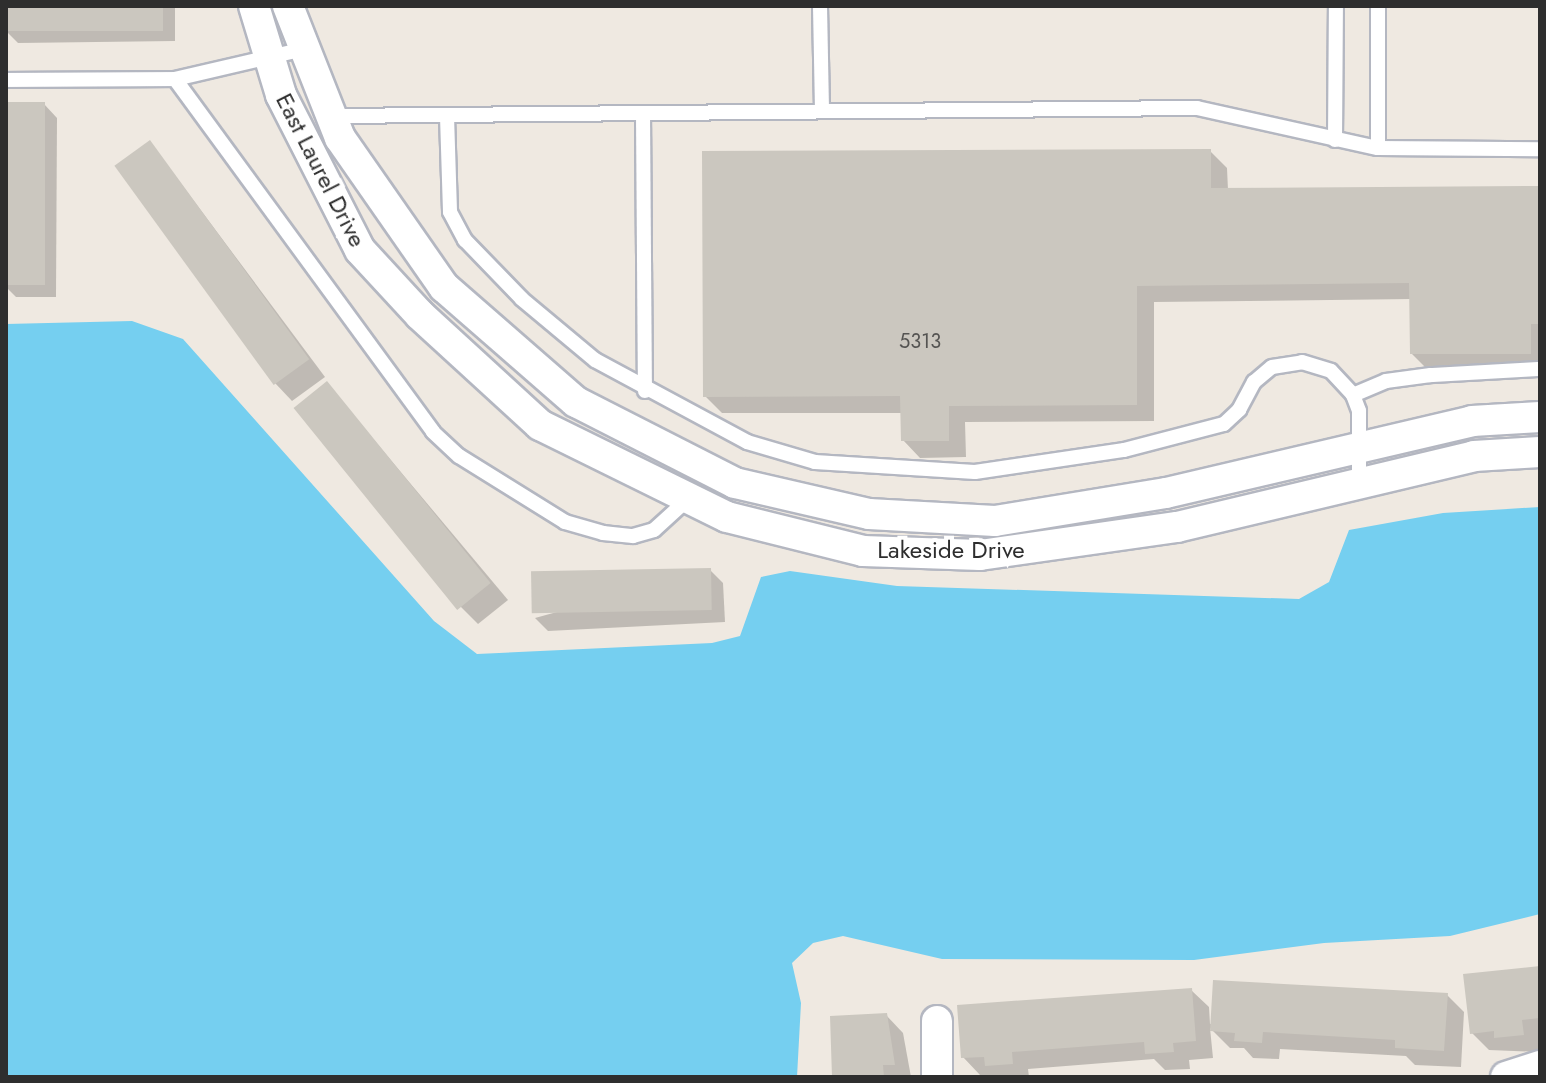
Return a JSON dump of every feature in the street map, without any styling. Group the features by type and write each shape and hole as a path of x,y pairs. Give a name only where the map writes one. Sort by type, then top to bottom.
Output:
{"street":[{"name":"East Laurel Drive","path":"254,6 281,95 360,250 420,315"},
{"name":"East Laurel Drive","path":"288,6 340,138 444,287"},
{"name":"Lakeside Drive","path":"444,287 576,402 622,427 735,483 869,514 995,521 1065,513 1472,421 1540,417"},
{"name":"Lakeside Drive","path":"420,315 540,425 727,517 863,551 980,555 1177,527 1474,456 1540,452"},
{"path":"937,1021 937,1077"},
{"path":"1506,1077 1540,1066"}],"lane":[{"path":"820,6 822,110"},
{"path":"1335,140 1336,6"},
{"path":"1378,6 1378,148"},
{"path":"6,80 175,79 304,49"},
{"path":"175,79 433,432 459,456 565,522 603,533 633,536 654,530 689,498"},
{"path":"331,116 1197,108 1378,148 1540,149"},
{"path":"643,114 645,391"},
{"path":"447,116 450,212 465,240 522,299 595,360 645,391 747,442 815,462 975,472 1124,450 1224,424 1239,410 1254,382 1272,367 1302,362 1331,371 1353,395 1361,447 1359,483"},
{"path":"1353,395 1386,381 1431,375 1540,369"}],"water":[{"path":"132,321 183,339 434,621 477,654 712,643 740,636 761,577 790,571 897,586 1299,599 1329,582 1349,530 1443,513 1540,507 1540,914 1450,936 1324,943 1194,960 942,959 843,936 813,943 792,963 801,1003 797,1077 6,1077 6,324"}],"building":[{"path":"6,6 163,6 163,31 6,31"},
{"path":"6,102 45,102 45,285 6,285"},
{"path":"150,140 309,359 274,385 114,166"},
{"path":"1211,149 1211,188 1540,186 1540,324 1531,324 1531,354 1410,354 1409,283 1137,286 1137,405 949,406 949,441 901,441 900,396 703,397 702,151"},
{"path":"327,381 491,583 457,610 294,408"},
{"path":"711,568 712,610 532,613 531,571"},
{"path":"1540,966 1540,1018 1522,1020 1524,1035 1494,1038 1494,1031 1470,1034 1463,974"},
{"path":"1213,980 1448,993 1444,1051 1395,1048 1395,1040 1263,1032 1262,1043 1234,1041 1235,1033 1210,1031"},
{"path":"1192,988 1196,1041 1173,1043 1174,1052 1145,1054 1144,1042 1012,1052 1013,1064 985,1066 984,1057 961,1058 957,1005"},
{"path":"887,1013 895,1065 883,1065 884,1077 832,1077 830,1016"}]}
